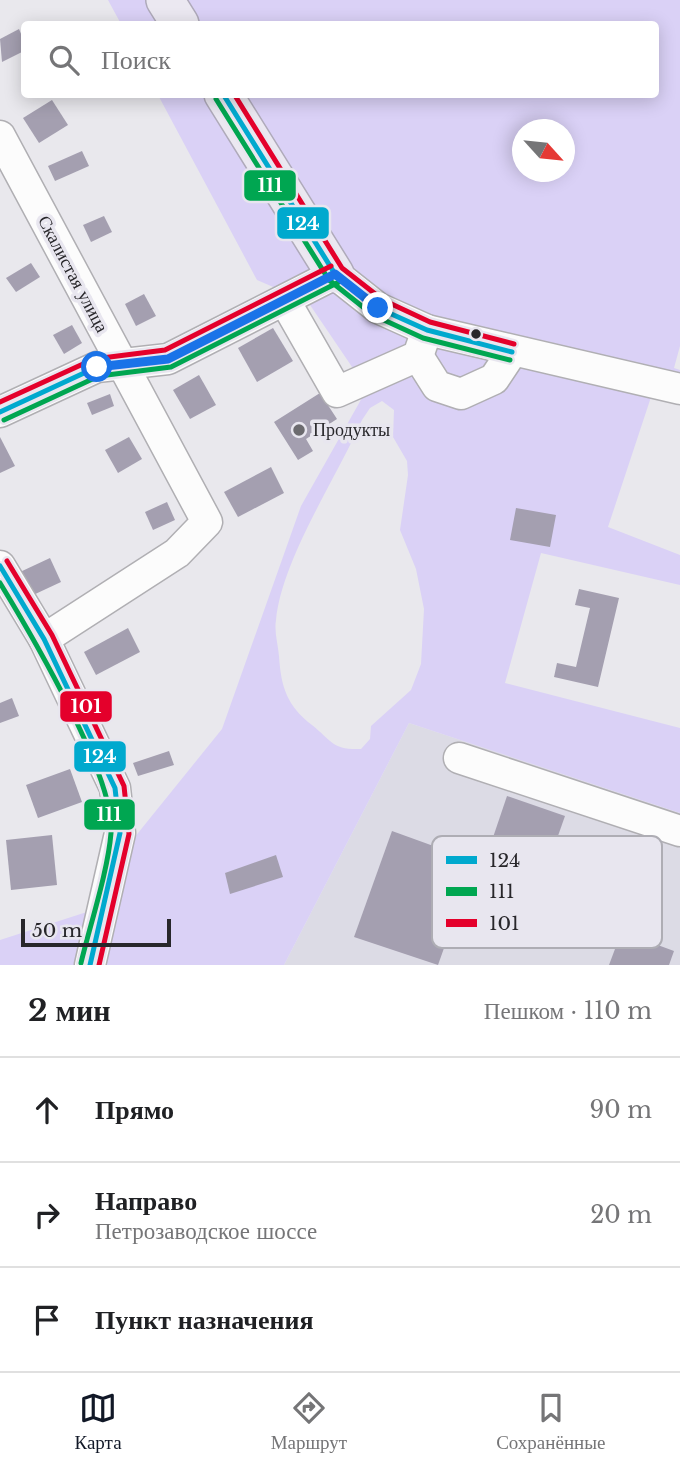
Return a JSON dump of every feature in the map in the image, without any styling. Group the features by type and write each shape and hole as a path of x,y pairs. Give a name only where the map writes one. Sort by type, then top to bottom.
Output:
{"main road":[{"path":"165,0 178,21"},
{"path":"225,98 335,274"}],"street":[{"name":"Скалистая улица","path":"0,136 207,522 177,553 44,639"},
{"path":"0,412 97,367 168,359 335,274 423,343 512,352 680,390"},
{"path":"285,301 337,392 423,343"},
{"path":"423,343 437,386 461,394 494,379 512,352"},
{"path":"0,566 44,639 115,788 120,832 90,965"},
{"path":"458,758 680,831"}],"shaded area":[{"path":"108,0 680,0 680,346 674,368 680,370 680,397 653,391 608,527 680,555 680,585 541,553 505,683 680,728 680,813 409,723 284,965 0,965 0,940 93,910 113,864 222,729 301,506 367,389 308,302 257,280 160,98 659,98 659,21 119,21","holes":["382,401 394,410 393,437 407,461 408,475 400,530 416,569 424,609 421,664 411,690 371,726 370,739 361,749 344,748 333,743 303,718 287,695 281,677 276,634 280,596 299,545 362,420 370,408"]},
{"path":"409,723 680,813 680,965 284,965"}],"building":[{"path":"19,29 21,52 2,62 0,39"},
{"path":"52,100 68,125 39,143 23,118"},
{"path":"82,151 89,166 55,181 48,166"},
{"path":"104,216 112,232 91,242 83,225"},
{"path":"31,263 40,277 16,292 6,278"},
{"path":"144,294 156,316 136,326 125,304"},
{"path":"72,325 82,343 64,354 53,335"},
{"path":"273,328 293,361 257,382 238,348"},
{"path":"199,375 216,405 190,419 173,390"},
{"name":"Продукты","path":"320,393 337,419 306,439 313,451 298,460 274,422"},
{"path":"110,394 114,406 92,415 87,403"},
{"path":"0,437 15,466 0,473"},
{"path":"129,437 142,459 118,473 105,450"},
{"path":"271,467 284,493 238,517 224,492"},
{"path":"167,502 175,520 153,530 145,512"},
{"path":"516,508 556,515 550,547 510,540"},
{"path":"50,558 61,582 31,596 20,572"},
{"path":"579,589 619,598 598,687 554,677 557,663 576,667 590,608 575,605"},
{"path":"128,628 140,652 96,675 84,652"},
{"path":"12,698 19,716 0,723 0,703"},
{"path":"169,751 174,765 138,776 133,763"},
{"path":"70,769 82,802 38,818 26,785"},
{"path":"507,796 565,816 558,836 493,836"},
{"path":"392,831 432,845 432,948 444,948 438,965 354,937"},
{"path":"52,835 57,885 11,890 6,840"},
{"path":"276,855 283,877 230,894 225,873"},
{"path":"662,947 674,951 669,965 609,965 615,948"}],"transit line":[{"name":"124","path":"225,98 335,274 378,308 427,330 512,352"},
{"name":"101","path":"236,98 342,268 383,300 430,322 514,344"},
{"name":"111","path":"216,99 329,280 373,315 423,338 510,360"},
{"name":"101","path":"0,402 94,359 165,350 331,266"},
{"name":"124","path":"0,412 97,367 168,359 335,274"},
{"name":"111","path":"4,420 99,376 171,367 339,282"},
{"name":"101","path":"7,561 52,635 124,786 129,834 99,965"},
{"name":"124","path":"0,566 44,639 115,788 120,833 90,965"},
{"name":"111","path":"0,583 69,706 100,778 109,809 109,848 81,963"}],"place":[{"name":"Продукты","path":"299,430"}],"route":[{"path":"97,367 168,359 335,274 378,308"}]}
